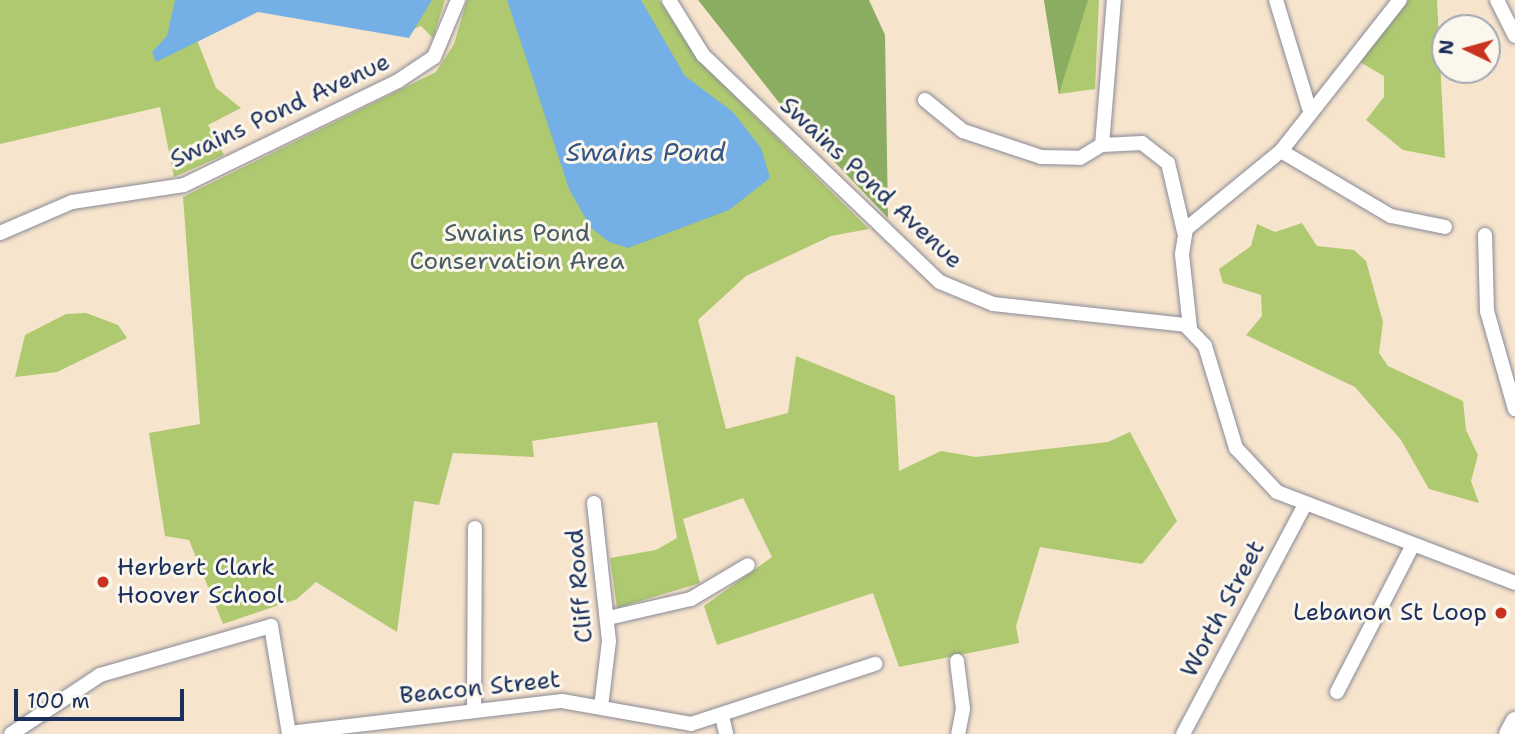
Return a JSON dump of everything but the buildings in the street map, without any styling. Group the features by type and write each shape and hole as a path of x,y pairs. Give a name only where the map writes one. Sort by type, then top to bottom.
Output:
{"street":[{"name":"Swains Pond Avenue","path":"0,233 72,202 184,185 398,81 434,57 458,0"},
{"name":"Swains Pond Avenue","path":"669,0 703,55 947,287 993,304 1150,318 1190,328"},
{"path":"1102,145 1114,0"},
{"path":"1276,0 1310,108"},
{"path":"1184,232 1281,151 1310,108 1400,0"},
{"path":"1497,0 1515,36"},
{"path":"925,100 944,119 994,146 1066,160 1102,145 1142,143 1160,153 1176,184 1184,232 1190,328 1205,346 1236,448 1273,488 1304,506 1515,583"},
{"path":"1281,151 1391,216 1445,227"},
{"path":"1485,235 1487,311 1515,410"},
{"name":"Cliff Road","path":"594,503 608,618 601,707"},
{"name":"Worth Street","path":"1183,734 1304,506"},
{"path":"474,710 475,527"},
{"path":"1337,692 1413,545"},
{"path":"608,618 699,597 748,565"},
{"path":"11,734 100,675 267,626 276,632 289,733"},
{"path":"957,662 963,709 958,734"},
{"name":"Beacon Street","path":"289,733 562,701 684,724 722,716 876,664"},
{"path":"722,716 726,734"}],"green space":[{"path":"0,0 445,0 433,38 421,26 400,34 265,5 195,35 216,88 241,108 208,125 224,155 174,177 160,107 0,144"},
{"name":"Swains Pond Conservation Area","path":"467,0 659,0 698,60 869,229 831,236 746,276 698,320 726,429 788,413 796,356 895,396 899,471 941,451 976,457 1108,442 1130,432 1177,521 1142,564 1040,547 1016,626 1019,643 899,667 873,593 717,645 704,606 772,557 743,498 683,519 700,583 617,608 610,558 656,550 677,538 657,422 532,441 534,457 453,453 439,505 414,501 397,632 316,582 297,599 223,624 189,540 165,536 149,433 200,424 183,197 436,72 454,44"},
{"path":"698,0 869,0 885,35 888,218 785,110"},
{"path":"1044,0 1099,0 1095,89 1059,94"},
{"path":"1044,0 1088,0 1059,94"},
{"path":"1408,0 1437,0 1438,14 1431,14 1431,84 1441,84 1445,158 1403,150 1366,120 1384,97 1384,76 1358,61"},
{"path":"1302,223 1317,246 1354,250 1366,261 1383,322 1379,353 1388,366 1463,401 1466,430 1478,455 1471,481 1479,503 1429,489 1401,440 1355,387 1246,335 1262,316 1261,295 1223,283 1219,269 1251,246 1257,224 1275,232"},
{"path":"86,313 118,325 127,338 57,372 15,377 25,335 66,314"}],"water":[{"path":"175,0 432,0 409,38 258,12 156,62 152,52 167,36"},
{"name":"Swains Pond","path":"507,0 641,0 685,76 733,112 761,148 770,178 729,210 628,248 609,242 591,228 569,189"}],"place":[{"name":"Herbert Clark Hoover School","path":"103,582"},
{"name":"Lebanon St Loop","path":"1501,613"}]}
